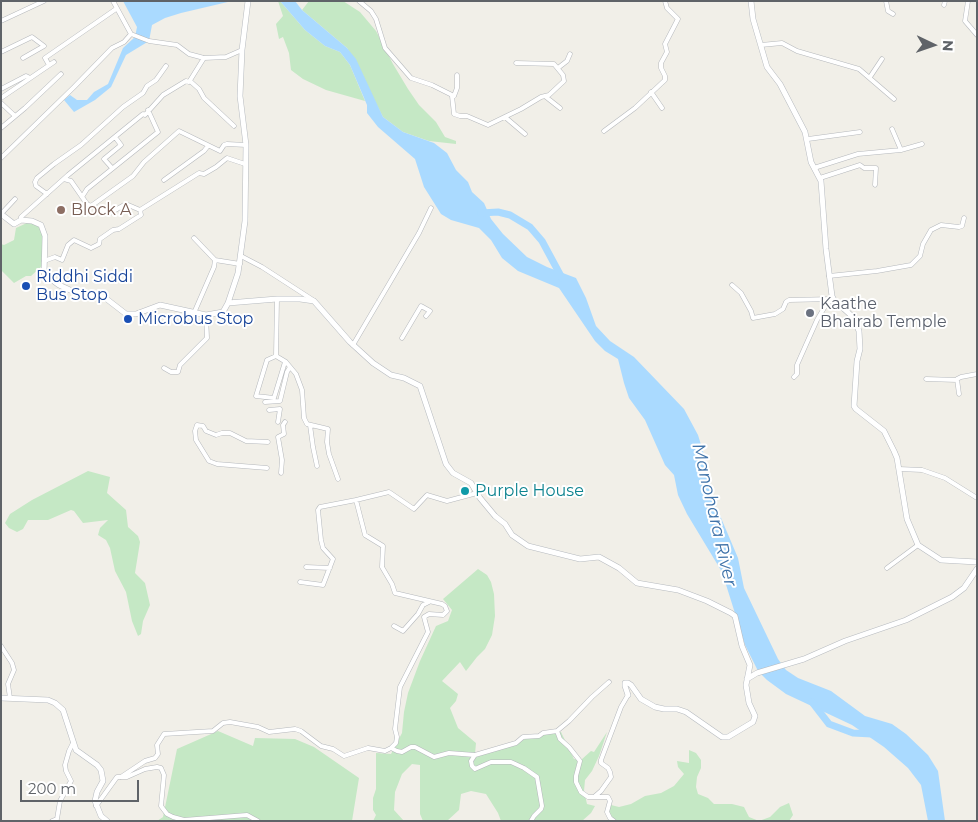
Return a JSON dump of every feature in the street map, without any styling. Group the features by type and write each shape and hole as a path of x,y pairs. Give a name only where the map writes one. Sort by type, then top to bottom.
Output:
{"street":[{"path":"1,21 44,1"},
{"path":"112,1 131,34 149,41 177,45 189,54 204,58 226,57 242,50"},
{"path":"15,200 1,214 14,224 21,220 32,221 41,225 45,236 44,274 59,285 81,295 97,294 104,297 126,314 136,314 160,305 206,314 223,312 228,303 240,264 245,221 246,145 240,96 242,50 248,1"},
{"path":"360,1 371,11 376,20 385,48 411,78 432,85 452,96"},
{"path":"604,131 639,106 666,79 661,68 663,58 667,52 665,44 678,19 667,8 665,1"},
{"path":"751,1 753,19 767,67 780,84 808,139 809,156 820,178 829,276 834,300 853,317 859,331 860,349 857,361 854,406 856,410 884,431 894,451 899,469 907,519 918,545 941,560 977,562"},
{"path":"886,1 888,11 894,14"},
{"path":"968,1 966,21 977,35"},
{"path":"49,65 45,58 116,9"},
{"path":"1,158 112,48 124,42 131,34"},
{"path":"1,52 32,37 44,46 23,58"},
{"path":"761,45 782,43 797,51 859,69 894,99"},
{"path":"558,68 567,61 570,54"},
{"path":"21,220 21,217 64,179 143,114 145,115 163,95 186,81 190,81 204,58"},
{"path":"870,77 882,59"},
{"path":"1,98 54,62"},
{"path":"457,75 455,95 452,96 454,114 467,116 488,125 541,97 546,97 564,81 564,75 554,64 516,63"},
{"path":"47,194 36,186 35,182 38,178 54,164 82,145 123,107 143,93 166,66"},
{"path":"1,128 61,74"},
{"path":"1,89 26,76 30,78"},
{"path":"190,81 199,89 204,98 234,126"},
{"path":"651,92 662,108"},
{"path":"546,97 560,108"},
{"path":"1,103 16,116"},
{"path":"82,197 87,189 158,132 148,110"},
{"path":"505,117 525,134"},
{"path":"892,129 901,150"},
{"path":"89,206 133,176 144,162 179,131 220,151 227,158 246,164"},
{"path":"808,139 860,132"},
{"path":"112,168 104,159 121,145 115,137"},
{"path":"220,151 227,144 246,145"},
{"path":"814,168 858,154 901,150 922,144"},
{"path":"164,180 208,146"},
{"path":"140,210 199,173 204,174 216,167 227,158"},
{"path":"820,178 860,165 867,168 876,168 875,185"},
{"path":"64,179 70,182 89,206 110,214 126,204 140,210"},
{"path":"353,345 419,233 431,208"},
{"path":"44,261 55,257 62,260 68,245 74,240 91,248 100,244 100,239 141,215 140,210"},
{"path":"829,276 878,271 911,265 920,256 923,244 931,230 941,225 962,226 964,218"},
{"path":"194,238 215,260 240,264"},
{"path":"241,256 262,267 314,301 353,345 383,370 420,386 446,464 453,473 471,483 495,516 505,524 512,535 528,546 580,560 599,557 619,568 637,583 678,590 707,601 735,616 742,646 750,665 746,679 747,696 755,716 755,721 728,737 722,737 684,712 677,709 655,707 641,699 631,685 625,683 628,694 621,707 601,760 601,763 610,772 611,778 594,797"},
{"path":"194,312 215,260"},
{"path":"732,285 741,293 753,318 775,314 783,309 789,300 834,300"},
{"path":"228,303 276,299 314,301"},
{"path":"276,299 276,356"},
{"path":"794,376 797,374 797,365 817,320 827,303 834,300"},
{"path":"402,338 421,306 430,311 426,316"},
{"path":"164,368 171,372 178,372 180,366 207,338 206,314"},
{"path":"276,356 285,362 296,374 302,390 304,418 307,424 328,429 327,442 329,454 338,479"},
{"path":"276,356 267,360 256,396 274,398 285,362"},
{"path":"264,402 280,401 290,367"},
{"path":"926,379 957,380 961,377 977,374"},
{"path":"957,380 959,394"},
{"path":"270,410 280,409 278,422"},
{"path":"282,474 282,460 278,437 284,434 283,424 285,422"},
{"path":"267,468 217,464 209,461 196,440 196,428 198,424 203,426 206,431 216,435 222,433 230,434 246,441 268,442"},
{"path":"310,425 317,466"},
{"path":"899,469 922,470 946,478 977,498"},
{"path":"300,582 323,585 333,559 324,548 321,540 318,510 320,506 389,492 414,509 427,495 447,501 477,493"},
{"path":"121,777 145,761 156,758 158,754 157,745 164,734 213,730 223,723 230,722 252,725 269,732 295,729 301,731 321,746 337,750 340,755 344,756 368,748 385,751 396,743 398,737 395,729 400,687 428,632 424,617 429,614 443,616 446,613 445,606 395,593 382,567 383,546 365,535 356,500"},
{"path":"887,568 918,545"},
{"path":"306,567 330,568"},
{"path":"746,679 757,673 804,659 845,641 906,620 958,592 968,584 977,569"},
{"path":"394,626 403,631 418,614 423,605 430,602"},
{"path":"1,646 12,663 14,670 8,687 10,698"},
{"path":"391,748 402,752 415,747 434,757 449,753 475,755 516,743 523,737 539,736 543,733 557,731 569,722 609,682"},
{"path":"1,698 48,700 55,703 62,710 76,750 97,764 103,774 103,781 97,792 96,806 100,816 107,821"},
{"path":"557,731 560,739 573,751 580,761 576,782 581,792 588,797 608,797 610,801 607,812 614,821"},
{"path":"52,821 57,819 60,801 71,783 65,765 68,751 73,743"},
{"path":"475,755 471,761 475,769 491,762 511,762 537,777 542,809 531,821"},
{"path":"96,806 117,777 132,775 145,769 157,767 161,768 164,775 161,806 167,814 184,820 247,815 258,821"}],"green space":[{"path":"278,1 305,30 325,46 340,52 350,65 365,101 326,90 303,79 291,70 289,53 283,37 279,39 276,24 283,16"},
{"path":"309,1 343,1 360,12 376,31 393,64 419,105 436,122 445,137 456,141 456,144 429,141 403,132 383,117 347,48 302,10"},
{"path":"29,222 42,226 45,236 42,266 31,276 26,276 14,283 1,270 1,244 4,245 14,240 16,228"},
{"path":"88,471 110,477 107,493 126,510 128,527 138,536 140,542 135,573 145,583 150,605 143,621 141,634 138,636 132,621 126,592 115,571 110,548 106,540 98,535 100,528 108,520 83,523 74,511 71,510 48,520 28,520 23,529 17,532 9,528 5,523 10,514 32,500"},
{"path":"478,569 487,575 491,582 494,594 495,616 492,635 485,649 466,671 460,662 442,681 458,694 456,701 450,708 458,728 476,743 475,754 525,739 561,732 574,759 581,760 591,751 594,752 607,732 599,756 592,771 585,780 584,791 587,804 595,806 591,813 582,821 501,821 486,794 471,791 461,794 459,810 447,821 423,821 420,814 420,765 412,764 402,774 395,792 394,810 404,821 373,821 376,815 373,810 373,798 376,789 376,753 391,754 402,733 408,693 420,661 436,626 448,621 452,610 443,599"},
{"path":"218,731 253,746 255,738 295,739 314,747 359,778 352,821 157,821 163,817 177,749"},
{"path":"689,750 696,753 701,760 696,787 698,794 708,798 714,804 732,804 744,807 749,817 759,821 618,821 611,818 608,811 611,805 619,807 631,804 645,796 661,793 674,786 684,774 678,767 677,761 689,763"},
{"path":"789,803 793,815 789,821 759,821 770,817 780,807"}],"water":[{"path":"123,1 232,1 181,13 152,25 149,41 126,55 111,87 95,100 74,112 64,100 70,95 77,100 87,100 94,92 108,84 123,48 135,37 137,27"},
{"path":"280,1 295,1 302,10 347,48 356,59 383,117 403,132 434,143 447,153 456,170 468,182 472,192 484,203 491,219 503,234 527,257 576,278 586,298 596,326 610,341 634,357 684,409 698,435 706,461 713,499 738,558 744,588 778,659 786,670 798,678 831,691 865,716 892,724 906,734 928,755 938,771 945,821 928,821 921,785 908,768 884,747 852,725 786,694 758,671 745,645 722,572 687,514 678,495 674,475 665,465 645,420 629,398 618,359 605,351 595,341 559,288 518,271 502,258 491,240 479,228 451,220 441,214 424,187 415,159 378,127 367,113 367,105 350,65 340,52 325,46 305,30"}],"waterway":[{"name":"Manohara River","path":"481,213 498,212 510,215 530,227 542,241 562,278"},
{"name":"Manohara River","path":"812,702 829,724 853,733 872,734"}],"place":[{"name":"Block A","path":"61,210"},
{"name":"Riddhi Siddi Bus Stop","path":"26,286"},
{"name":"Kaathe Bhairab Temple","path":"810,313"},
{"name":"Microbus Stop","path":"128,319"},
{"name":"Purple House","path":"465,491"}]}
